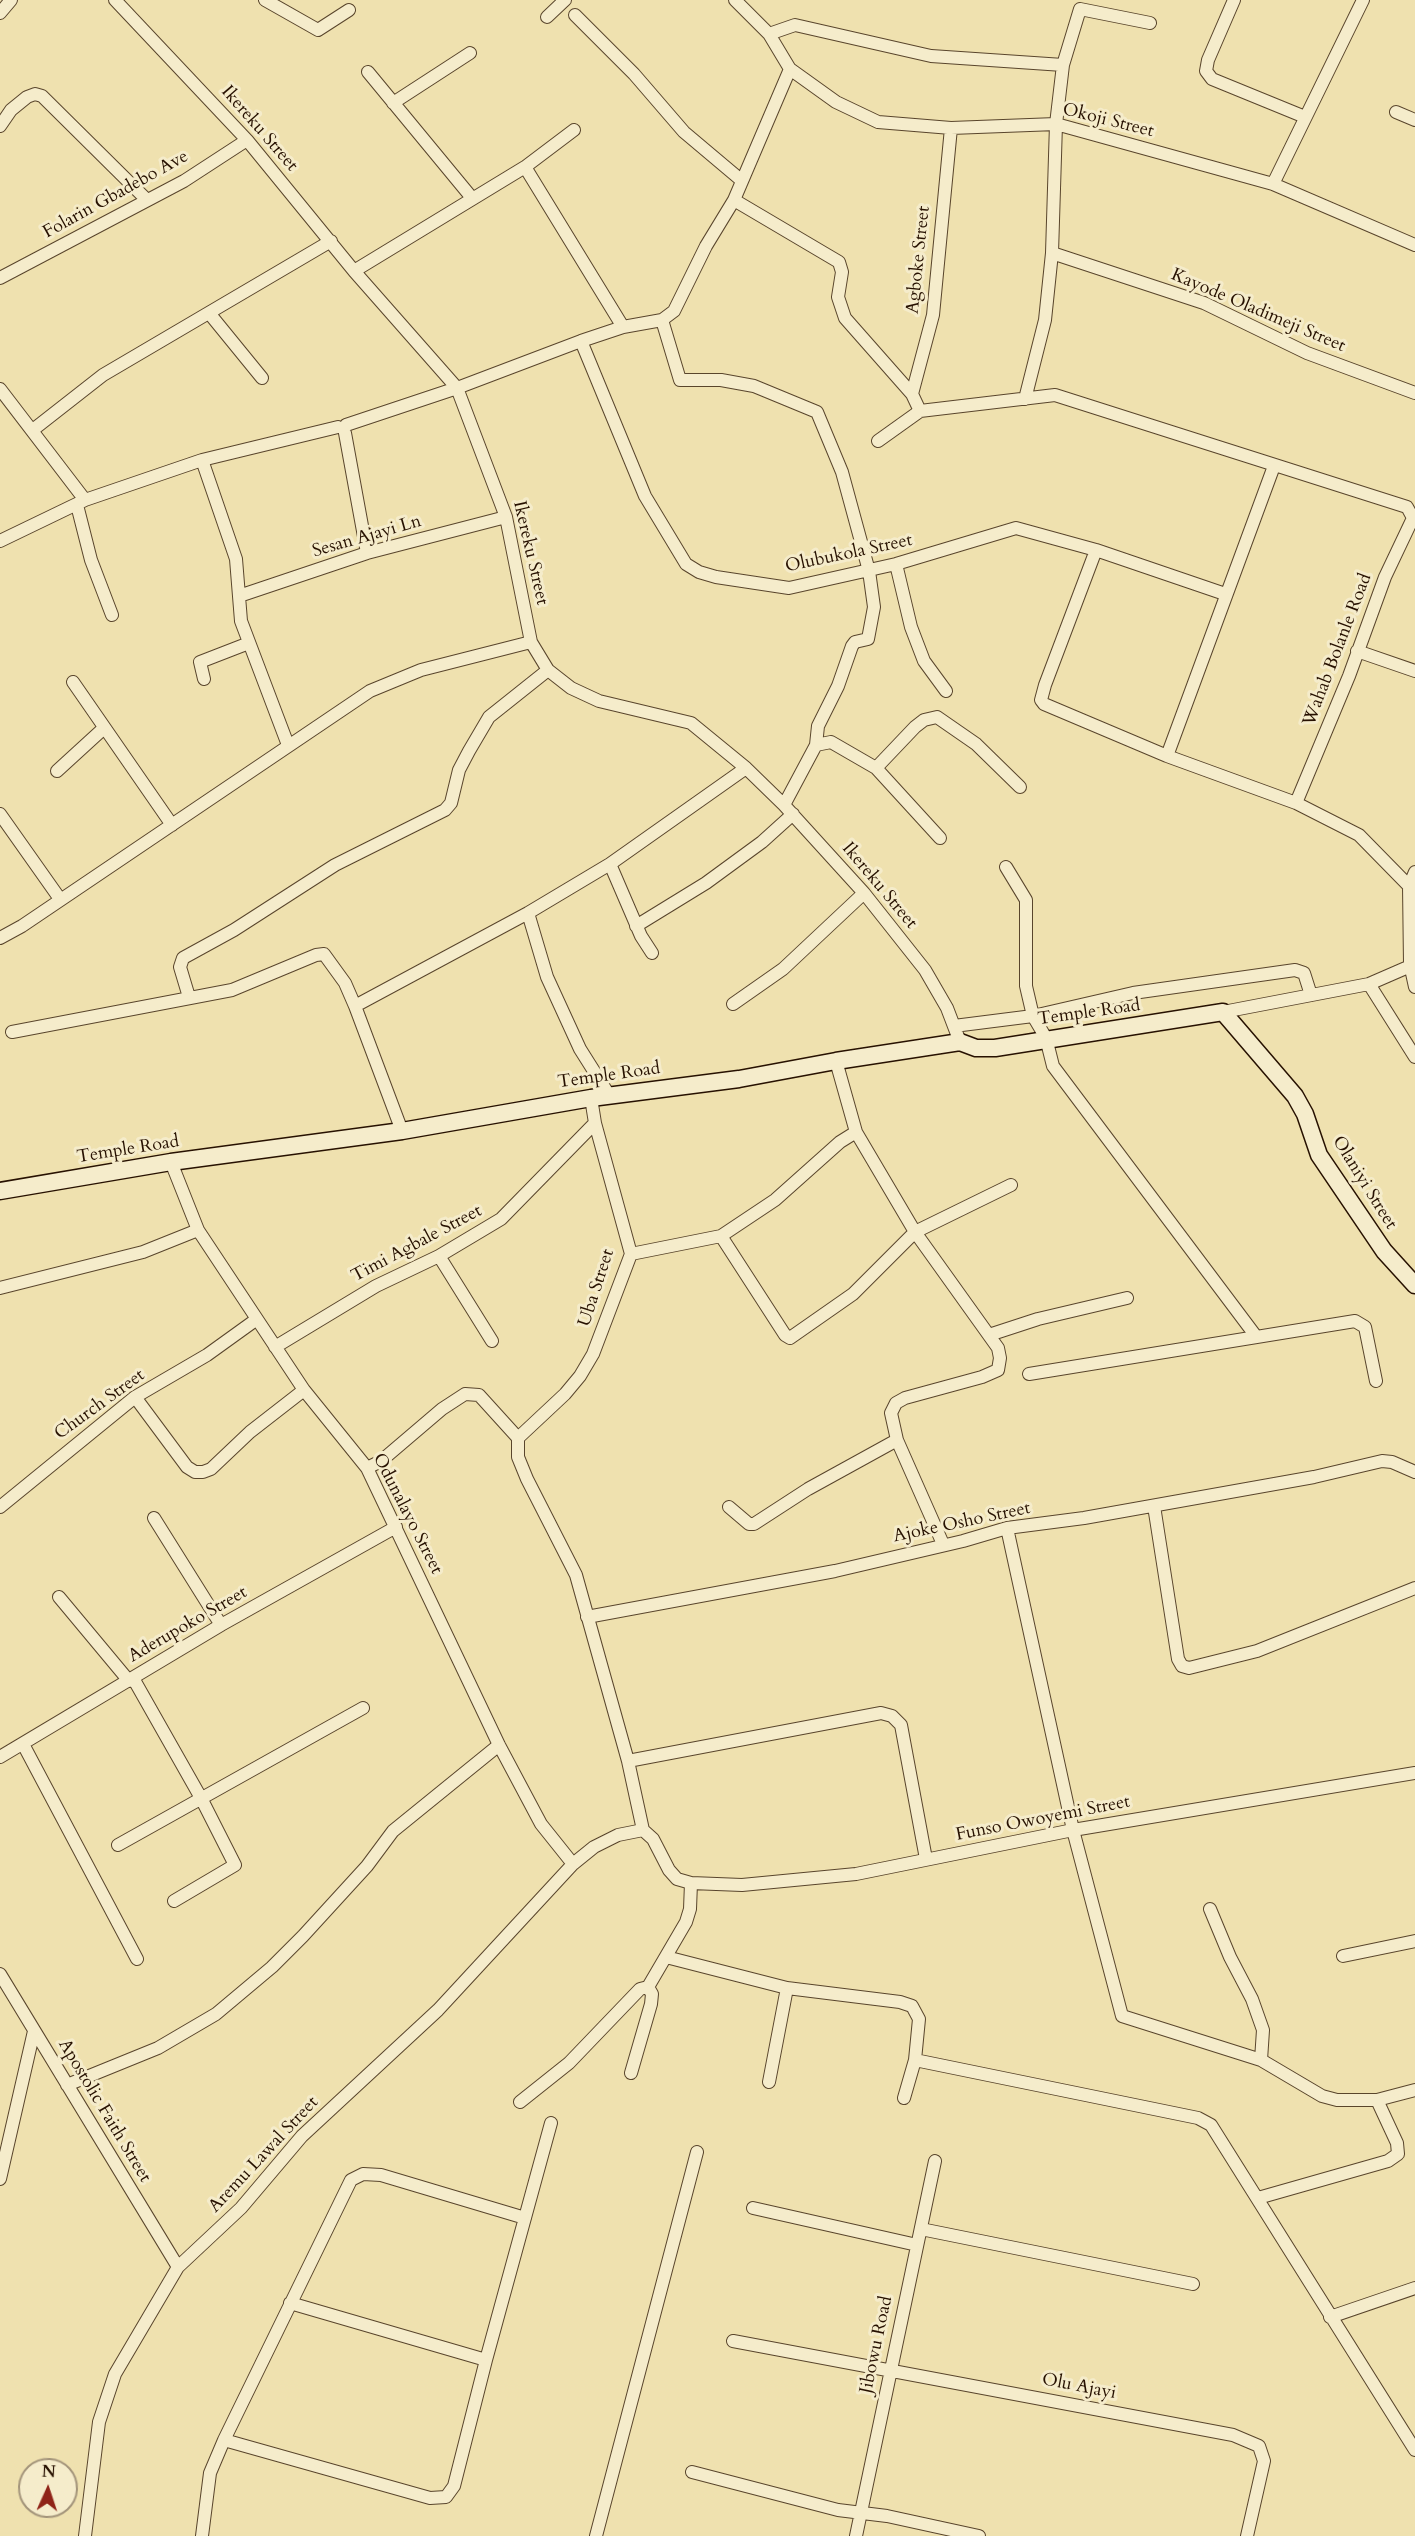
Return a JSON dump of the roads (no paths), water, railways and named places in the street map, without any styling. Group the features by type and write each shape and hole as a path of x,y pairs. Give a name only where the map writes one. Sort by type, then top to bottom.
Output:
{"street":[{"path":"0,13 11,0"},
{"name":"Ikereku Street","path":"115,0 247,140 354,271 458,388 506,517 531,642 548,670 583,695 599,701 691,723 746,768 788,809 864,893 925,970 947,1008 960,1042"},
{"path":"265,0 318,30 349,10"},
{"path":"547,17 565,0"},
{"path":"0,541 81,502 202,460 343,428 458,388 581,341 623,327 663,320 674,311 706,246 734,200 790,69 769,34 735,0"},
{"path":"1234,0 1208,60 1206,71 1212,79 1305,117"},
{"path":"1273,184 1363,0"},
{"path":"1025,399 1045,320 1052,253 1056,124 1064,65 1080,5 1150,24"},
{"path":"575,15 634,74 684,132 741,180"},
{"path":"769,34 795,25 931,56 1064,65"},
{"path":"393,103 470,52"},
{"name":"Okoji Street","path":"790,69 836,102 879,122 951,128 1056,124 1273,184 1415,245"},
{"path":"368,72 472,198"},
{"path":"0,125 11,110 27,97 35,94 42,96 147,200"},
{"path":"1396,112 1415,120"},
{"name":"Agboke Street","path":"912,394 933,315 951,128"},
{"path":"354,271 525,167 574,130"},
{"name":"Folarin Gbadebo Ave","path":"0,278 147,200 247,140"},
{"path":"525,167 623,327"},
{"path":"734,200 839,262 842,272 838,297 845,318 912,394 920,411"},
{"path":"34,429 103,375 331,241"},
{"name":"Kayode Oladimeji Street","path":"1052,253 1204,303 1307,353 1415,393"},
{"path":"209,313 262,378"},
{"path":"663,320 680,380 721,380 754,386 817,412 881,568 911,627 924,661 946,691"},
{"name":"Olubukola Street","path":"581,341 645,496 686,564 699,572 716,577 789,588 881,568 1016,528 1096,550"},
{"path":"0,389 34,429 78,493 91,561 112,615"},
{"path":"878,441 920,411 1055,395 1274,466 1167,756"},
{"path":"343,428 367,553"},
{"path":"202,460 236,559 239,609 249,643 288,745"},
{"name":"Wahab Bolanle Road","path":"1274,466 1337,482 1407,507 1412,512 1413,518 1385,577 1296,802"},
{"name":"Sesan Ajayi Ln","path":"238,596 367,553 506,517"},
{"path":"1225,594 1096,550 1041,700 1044,704 1167,756 1296,802 1359,835 1409,886"},
{"path":"636,926 706,883 762,842 788,809 816,745 818,726 838,686 852,646 855,642 868,639 881,568"},
{"path":"0,938 370,691 421,670 531,642"},
{"path":"204,679 200,662 249,643"},
{"path":"1357,651 1415,671"},
{"path":"189,997 180,967 183,958 234,930 335,865 445,810 452,803 464,760 489,717 548,670"},
{"path":"73,682 172,825"},
{"path":"876,768 915,727 924,720 937,717 976,744 1020,787"},
{"path":"57,771 104,728"},
{"path":"816,745 831,742 876,768 940,838"},
{"path":"355,1005 528,913 610,864 746,768"},
{"path":"0,814 60,899"},
{"path":"610,864 636,926 652,953"},
{"path":"1006,867 1026,900 1026,986 1033,1016 1046,1038 1053,1066 1255,1335"},
{"path":"1415,872 1409,886 1409,965 1415,987"},
{"path":"733,1004 783,969 864,893"},
{"path":"528,913 547,977 580,1049 609,1095"},
{"path":"12,1032 232,990 316,955 324,954 345,983 355,1005 402,1131"},
{"path":"1223,1012 1372,983 1409,965"},
{"path":"954,1026 1033,1016 1133,993 1295,970 1304,973 1311,995"},
{"path":"1372,983 1415,1057"},
{"name":"Temple Road","path":"0,1191 171,1162 402,1131 609,1095 740,1079 836,1060 960,1042 976,1048 995,1048 1046,1038 1223,1012"},
{"name":"Olaniyi Street","path":"1223,1012 1295,1096 1305,1114 1319,1155 1384,1251 1415,1286"},
{"path":"836,1060 856,1132 915,1232 998,1348 1000,1358 998,1370 896,1403 891,1413 897,1440 943,1544"},
{"path":"591,1098 595,1123"},
{"name":"Uba Street","path":"518,1438 565,1394 580,1376 593,1354 631,1254 595,1123"},
{"name":"Timi Agbale Street","path":"275,1347 376,1286 439,1256 501,1219 595,1123"},
{"path":"631,1254 721,1236 775,1200 840,1142 856,1132"},
{"name":"Odunalayo Street","path":"171,1162 198,1230 304,1390 367,1468 499,1745 542,1824 573,1864"},
{"path":"721,1236 785,1335 790,1338 853,1294 915,1232 1011,1185"},
{"path":"0,1287 143,1252 198,1230"},
{"path":"439,1256 492,1341"},
{"path":"989,1335 1038,1319 1127,1298"},
{"name":"Church Street","path":"0,1507 135,1397 207,1355 256,1319"},
{"path":"1029,1374 1338,1322 1361,1323 1365,1327 1376,1381"},
{"path":"135,1397 187,1467 195,1472 203,1472 211,1469 250,1432 304,1390"},
{"path":"367,1468 381,1461 442,1409 465,1394 478,1395 518,1438 518,1457 553,1533 576,1575 628,1761 643,1830"},
{"path":"729,1507 749,1524 754,1524 808,1489 897,1440"},
{"name":"Ajoke Osho Street","path":"587,1617 835,1571 963,1541 1007,1528 1154,1506 1314,1477 1382,1461 1392,1461 1415,1472"},
{"path":"1154,1506 1178,1659 1182,1666 1189,1668 1257,1651 1415,1588"},
{"path":"154,1518 221,1625"},
{"name":"Aderupoko Street","path":"0,1757 221,1625 396,1527"},
{"path":"1007,1528 1073,1830 1122,2016 1261,2060 1322,2096 1337,2100 1377,2100 1415,2090"},
{"path":"59,1597 131,1679 201,1798 235,1865 174,1901"},
{"path":"118,1845 363,1708"},
{"path":"628,1761 869,1715 881,1713 892,1716 901,1725 926,1859"},
{"path":"23,1744 136,1959"},
{"path":"67,2085 158,2048 216,2014 272,1967 303,1936 367,1866 393,1831 499,1745"},
{"name":"Funso Owoyemi Street","path":"643,1830 653,1839 669,1870 677,1879 691,1883 742,1885 856,1874 1073,1830 1415,1773"},
{"name":"Aremu Lawal Street","path":"85,2536 99,2422 115,2374 178,2267 241,2208 302,2136 438,2010 573,1864 594,1847 618,1835 643,1830"},
{"path":"520,2102 569,2064 640,1989 648,1987 686,1922 690,1909 691,1883"},
{"path":"1210,1909 1230,1957 1252,1999 1263,2030 1261,2060"},
{"path":"1343,1956 1415,1941"},
{"path":"666,1957 787,1988 900,2002 912,2006 919,2019 915,2060 904,2098"},
{"name":"Apostolic Faith Street","path":"0,1974 178,2267"},
{"path":"631,2073 651,2004 652,1994 648,1987"},
{"path":"769,2082 787,1988"},
{"path":"0,2179 34,2031"},
{"path":"915,2060 1198,2118 1211,2125 1330,2317 1413,2442"},
{"path":"1258,2198 1388,2161 1398,2154 1397,2143 1377,2100"},
{"path":"224,2440 430,2498 446,2497 454,2486 551,2123"},
{"path":"596,2536 697,2152"},
{"name":"Jibowu Road","path":"856,2536 935,2161"},
{"path":"202,2536 210,2473 351,2180 363,2174 381,2175 525,2218"},
{"path":"753,2208 917,2245"},
{"path":"921,2229 1193,2284"},
{"path":"1330,2317 1415,2288"},
{"path":"290,2303 486,2360"},
{"name":"Olu Ajayi","path":"733,2341 1233,2435 1259,2446 1264,2462 1247,2536"},
{"path":"693,2472 838,2510 861,2512 979,2536"}]}
